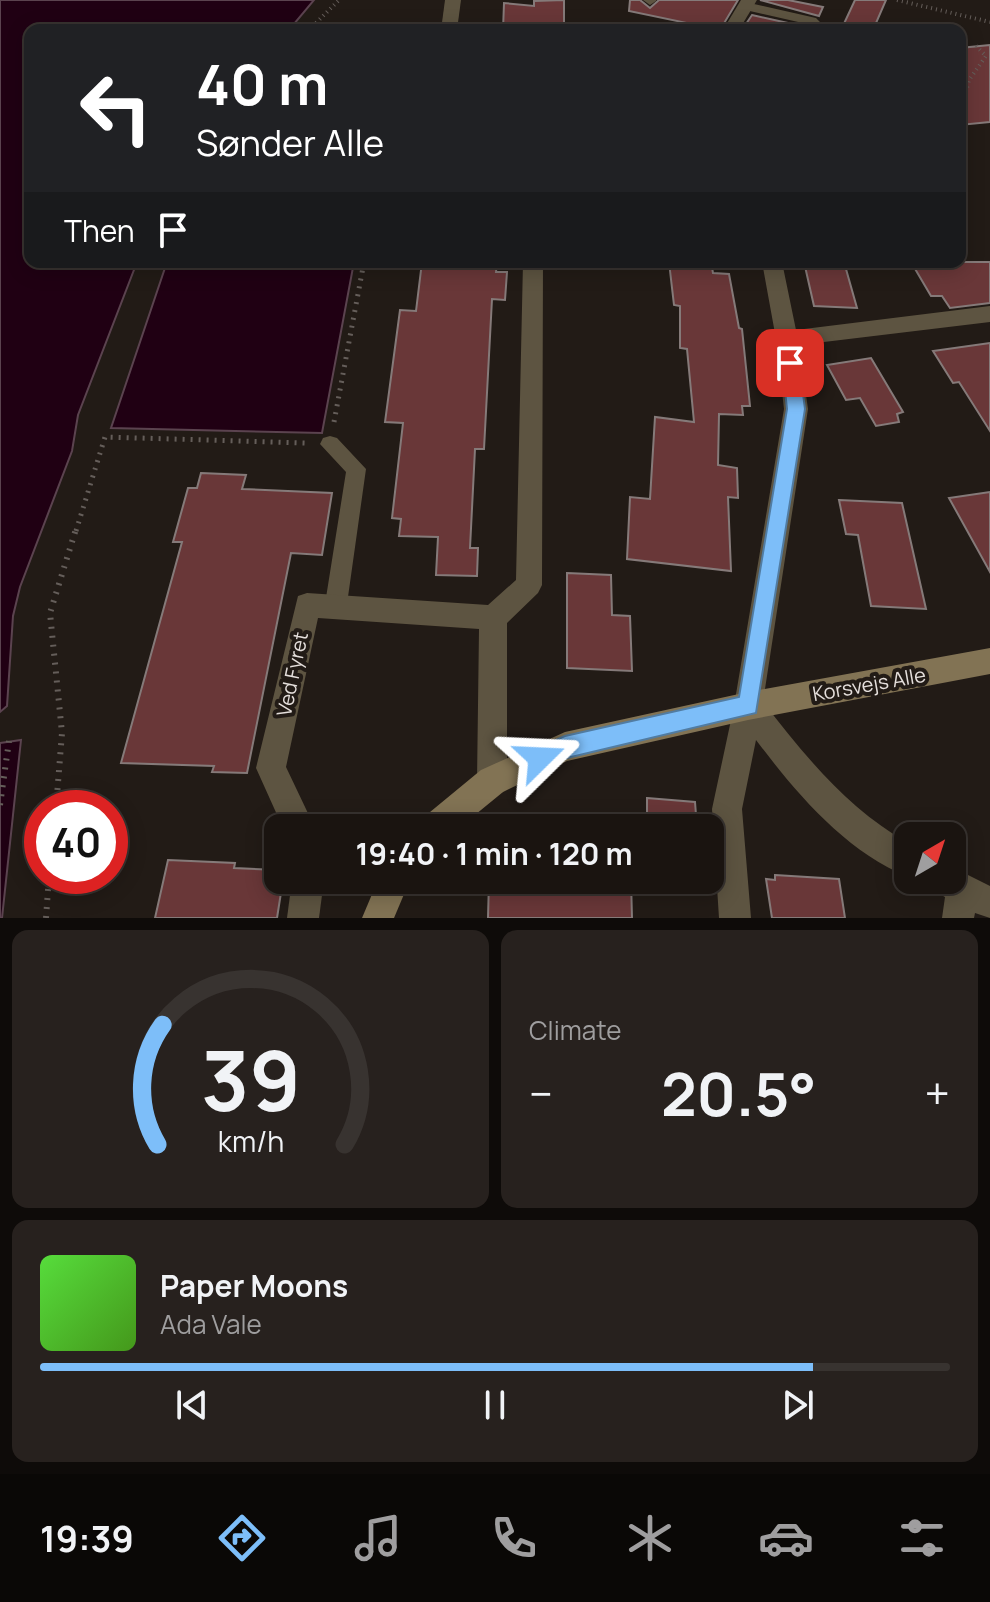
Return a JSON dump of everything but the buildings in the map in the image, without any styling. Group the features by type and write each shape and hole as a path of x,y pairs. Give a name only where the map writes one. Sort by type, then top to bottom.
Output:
{"street":[{"path":"450,24 453,0"},
{"path":"735,24 747,3"},
{"path":"492,781 493,618 529,585 533,268"},
{"path":"735,918 727,809 748,706 796,409 773,268"},
{"path":"787,339 990,314"},
{"name":"Ved Fyret","path":"292,814 271,768 307,605 336,604 493,618"},
{"name":"Korsvejs Alle","path":"452,814 492,781 565,747 748,706 990,661"},
{"path":"748,706 815,791 877,845 894,854"},
{"path":"303,918 306,894"},
{"path":"378,918 388,894"}],"lane":[{"path":"747,3 814,24"},
{"path":"330,444 356,469 336,604"}],"path":[{"path":"315,24 339,0"},
{"path":"897,0 990,22"},
{"path":"966,92 969,80 986,56 975,45"},
{"path":"57,790 62,733 50,613 105,437 330,444 363,268"},
{"path":"0,805 9,741"},
{"path":"46,918 48,894"}],"shaded area":[{"path":"0,0 314,0 294,24 24,24 24,268 135,268 78,415 72,451 20,587 13,616 7,706 0,712"},
{"path":"165,268 353,268 322,433 111,428"},
{"path":"21,740 2,918 0,918 0,743"}],"route":[{"path":"540,758 565,747 748,706 796,409 790,363"}]}
